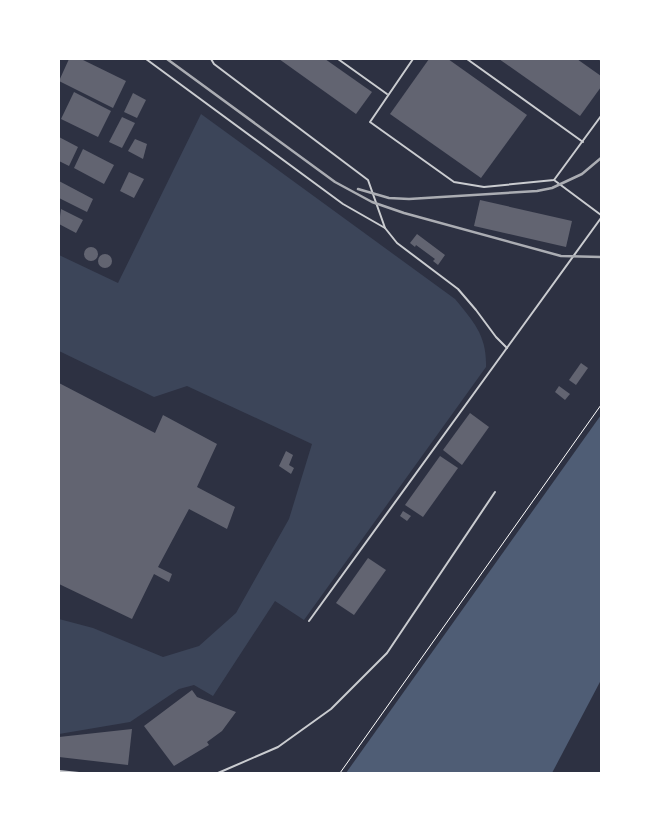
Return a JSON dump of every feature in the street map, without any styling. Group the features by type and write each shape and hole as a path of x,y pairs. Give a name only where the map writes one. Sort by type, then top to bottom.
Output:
{"lane":[{"path":"146,59 343,204 385,228"},
{"path":"211,59 214,64 368,180 385,228 398,244 419,262 458,289 507,348"},
{"path":"338,59 387,94"},
{"path":"310,621 601,216 554,180 484,187 454,182 370,122 387,94 413,59"},
{"path":"467,59 583,142"},
{"path":"554,180 601,116"},
{"path":"218,773 278,747 331,709 380,660 496,492"},
{"path":"59,771 79,773"}],"path":[{"path":"340,773 601,405"}],"shaded area":[{"path":"201,114 455,299 473,322 482,338 486,356 486,367 304,620 275,601 213,696 194,685 179,689 130,722 59,734 59,619 93,628 163,657 199,646 236,613 289,519 312,444 187,386 154,397 59,351 59,255 118,283"},
{"path":"601,415 601,680 552,773 346,773"}],"building":[{"path":"69,59 81,59 126,81 113,108 59,81"},
{"path":"279,59 325,59 372,92 356,114"},
{"path":"429,59 448,59 527,115 481,178 390,114"},
{"path":"499,59 577,59 601,76 601,87 580,116"},
{"path":"74,92 111,111 98,137 61,119"},
{"path":"133,93 146,100 137,118 124,112"},
{"path":"122,117 135,123 122,148 109,142"},
{"path":"59,137 78,147 69,166 59,161"},
{"path":"135,139 147,144 143,159 128,151"},
{"path":"83,149 114,165 104,184 74,168"},
{"path":"129,172 144,179 134,198 120,191"},
{"path":"59,181 93,199 87,212 59,198"},
{"path":"480,200 572,221 566,247 474,226"},
{"path":"61,209 83,220 76,233 59,224"},
{"path":"417,234 445,255 438,265 433,261 435,259 416,245 415,247 410,243"},
{"path":"91,247 96,249 98,254 96,259 91,261 86,259 84,254 86,249"},
{"path":"105,254 110,256 112,261 110,266 105,268 100,266 98,261 100,256"},
{"path":"581,363 588,368 576,385 569,380"},
{"path":"59,383 155,433 163,415 217,444 197,487 235,507 227,529 189,509 158,567 172,574 169,582 154,574 132,619 59,584"},
{"path":"559,386 570,394 565,400 555,392"},
{"path":"470,413 489,427 462,465 443,450"},
{"path":"286,451 293,455 289,465 294,468 291,474 279,466"},
{"path":"440,456 458,468 423,517 405,505"},
{"path":"403,511 411,516 407,521 400,516"},
{"path":"368,558 386,570 354,615 336,603"},
{"path":"192,690 197,697 236,712 222,731 207,742 209,745 174,766 144,726"},
{"path":"132,729 128,765 59,757 59,737"}],"railway":[{"path":"167,59 335,182 372,202 404,213 561,256 601,257"},
{"path":"358,189 389,198 409,199 537,191 552,188 582,174 601,158"}]}
